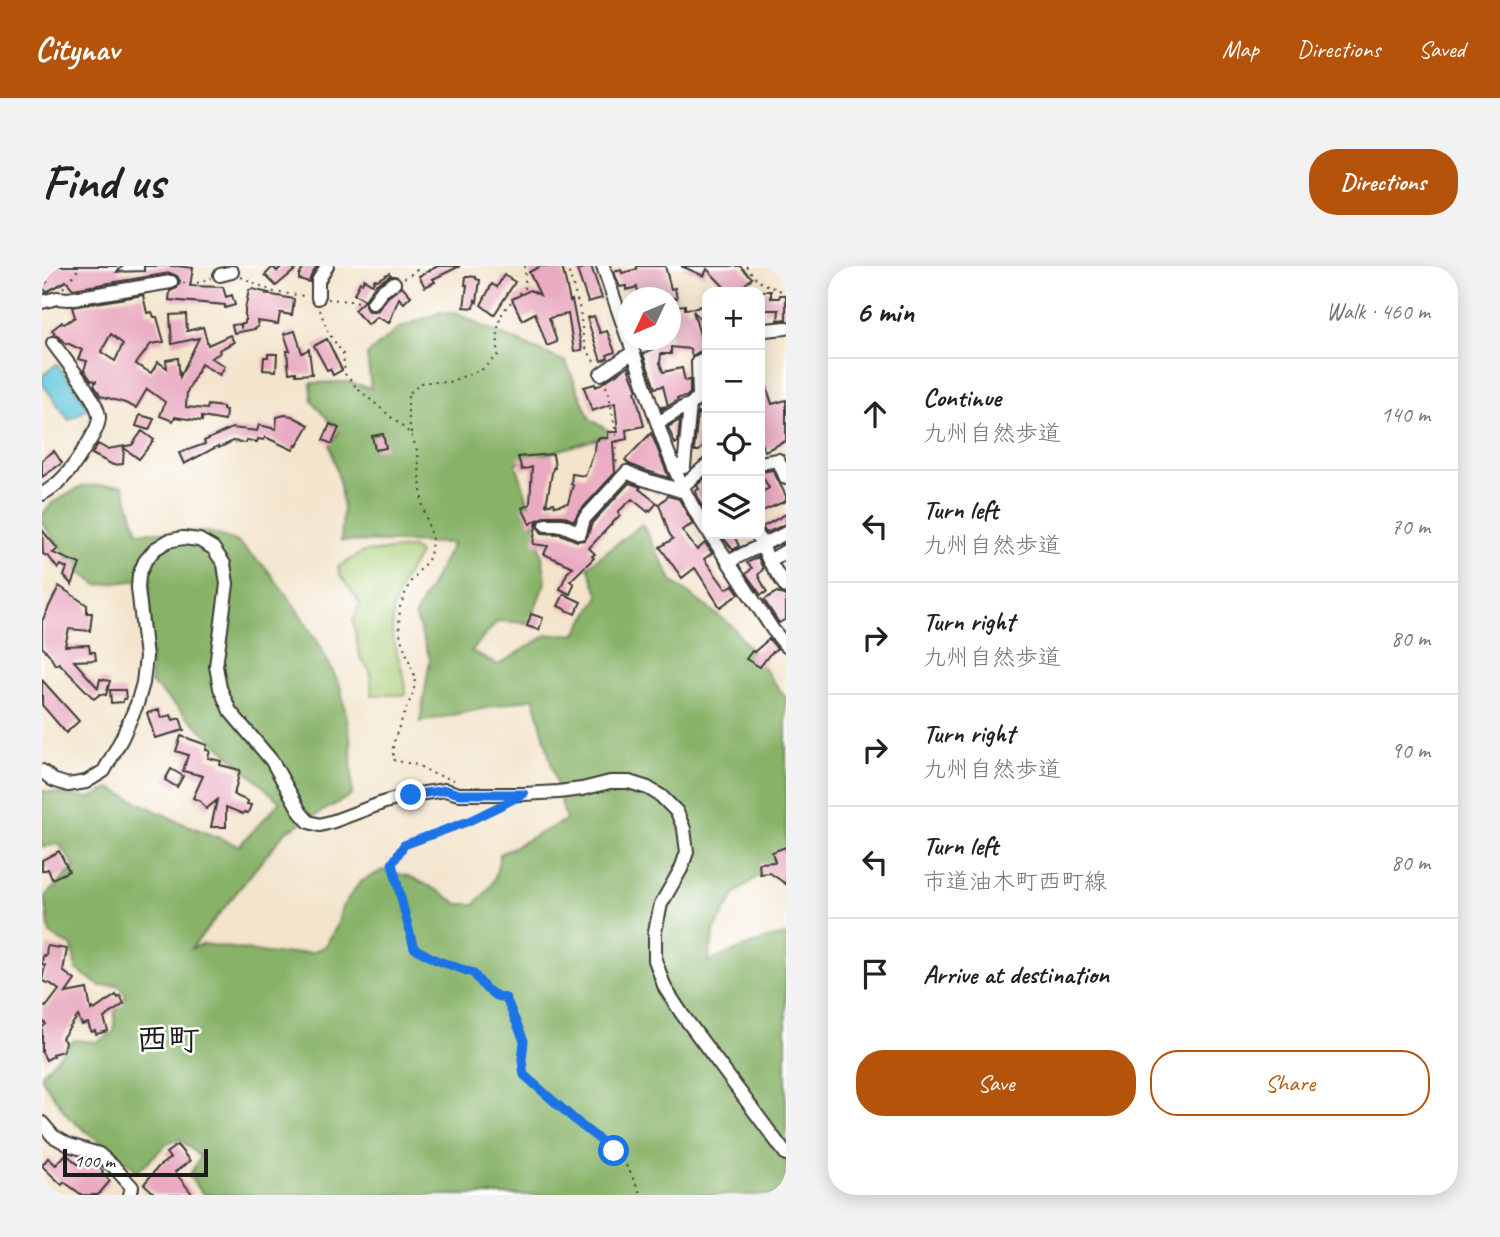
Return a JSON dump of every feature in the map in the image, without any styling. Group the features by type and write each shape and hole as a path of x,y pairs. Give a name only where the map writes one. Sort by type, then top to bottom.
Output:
{"street":[{"path":"318,298 318,281 327,266"},
{"path":"603,266 618,309"},
{"path":"42,302 171,282"},
{"path":"373,303 394,283"},
{"path":"765,330 786,328"},
{"path":"42,494 70,470 93,434 99,418 95,402 53,343"},
{"path":"601,373 624,350"},
{"path":"632,350 673,465 702,522"},
{"path":"658,423 699,397 698,362 702,360"},
{"path":"673,465 684,467 690,405"},
{"path":"765,462 778,460 786,478"},
{"path":"684,489 702,471"},
{"path":"546,525 562,525 580,533 584,519 627,472 642,480 684,489"},
{"path":"730,561 752,549 759,540 786,533"},
{"path":"42,771 53,780 68,785 86,782 104,771 122,738 143,683 146,657 138,588 139,575 145,561 155,549 168,541 183,538 199,540 213,548 224,564 227,584 216,666 220,688 230,711 272,761 301,813 309,822 320,825 385,802 446,790 459,794 558,793 610,782 629,782 648,788 661,796 677,812 684,829 687,852 681,869 661,904 655,931 655,960 665,988 682,1014 786,1154"},
{"path":"714,539 780,628 786,646"},
{"path":"759,540 786,587"},
{"path":"769,561 786,551"},
{"path":"42,1123 61,1141 99,1154 132,1187 130,1195"}],"path":[{"path":"57,298 81,266"},
{"path":"394,283 420,266"},
{"path":"459,794 458,783 454,780 417,765 393,760 393,746 415,684 401,639 400,607 409,584 425,564 431,551 432,540 422,502 418,453 411,434 408,413 408,394 423,382 449,382 483,369 498,355 498,323 506,306 525,288 525,266"},
{"path":"567,266 580,310 586,346 609,394 618,445 614,457 616,463 627,472"},
{"path":"746,266 758,281 786,293"},
{"path":"171,282 194,284 226,274 274,292 373,303"},
{"path":"318,298 328,332 343,354 345,374 411,434"},
{"path":"502,805 469,821 404,845 392,864 414,948 436,960 473,973 486,989 506,998 524,1041 524,1075 614,1151 628,1168 641,1195"}],"green space":[{"path":"441,312 459,314 566,362 590,419 614,434 516,463 538,533 546,580 529,623 498,621 471,651 498,665 547,635 576,634 599,596 588,566 642,524 673,582 732,626 786,698 786,854 736,893 715,929 708,962 763,940 786,935 786,1195 204,1195 189,1176 200,1157 180,1139 167,1144 138,1171 69,1118 42,1079 42,1074 74,1040 97,1042 114,1032 115,1012 126,996 119,985 100,986 76,969 72,947 50,934 45,896 75,867 59,844 42,847 42,791 91,798 110,788 177,821 239,846 280,802 151,683 149,579 98,585 77,570 42,523 42,515 52,503 83,486 123,485 138,532 208,532 236,541 266,568 294,605 319,644 341,688 351,742 352,795 285,832 191,949 204,944 274,954 313,952 325,946 337,926 342,907 360,882 383,870 411,877 459,904 475,904 493,882 500,854 566,820 534,698 420,722 430,659 415,615 453,543 341,541 343,508 330,445 339,432 312,401 311,383 348,382 371,388 367,355 399,328"},
{"path":"413,548 419,554 402,583 393,609 392,635 405,681 406,695 372,695 370,671 360,657 353,621 360,603 340,575 338,567 363,552"}],"water":[{"path":"57,364 89,408 69,420 42,383 42,376"}],"building":[{"path":"42,266 123,266 117,272 144,271 144,266 193,268 190,286 223,287 226,297 232,295 235,305 225,308 225,305 169,300 170,291 177,288 180,281 170,273 73,289 66,281 46,292 42,286 47,282"},
{"path":"282,266 292,266 295,270 276,286 265,275 273,267 277,271"},
{"path":"305,266 317,266 309,282 299,279"},
{"path":"438,266 460,266 433,279 435,282 425,287 419,276"},
{"path":"541,266 562,266 582,350 574,351 568,314 549,318 557,342 547,346 535,313 522,320 512,299 530,290 540,295 529,272"},
{"path":"591,266 602,298 588,302 577,270"},
{"path":"637,266 665,266 670,287 620,287 614,272 637,269"},
{"path":"681,266 740,266 752,278 742,287 724,287 707,269 704,276"},
{"path":"389,273 391,275 375,285 365,300 354,294 364,279 372,284 375,279"},
{"path":"504,275 515,282 494,315 481,305 492,284 497,287"},
{"path":"466,276 480,280 474,308 464,307"},
{"path":"402,286 411,296 404,303 399,298 389,323 377,317 368,325 354,310 365,300 367,310 377,311 388,297"},
{"path":"249,290 294,299 292,315 280,313 278,324 257,321 258,327 255,329 234,333 232,325 240,324 241,327 242,323 245,323 245,309"},
{"path":"765,291 771,291 771,298 786,295 786,319 778,320 779,310 765,310"},
{"path":"143,295 147,313 152,312 154,317 157,317 164,342 151,344 136,364 151,373 158,362 167,368 166,360 178,358 180,377 199,338 172,344 170,315 186,314 187,331 203,327 208,345 230,335 234,342 211,358 225,366 220,375 201,364 187,392 186,407 223,407 226,411 225,421 202,417 202,421 175,417 173,421 160,416 165,402 147,389 136,408 101,396 94,385 96,381 91,380 84,370 87,361 78,359 82,350 66,344 52,330 75,317 72,307","holes":["111,334 123,344 115,361 101,352"]},
{"path":"681,305 685,305 685,309 699,306 702,309 702,321 693,311 702,350 692,356 690,349 681,348"},
{"path":"594,316 600,333 607,331 615,352 601,361 587,318"},
{"path":"295,331 302,353 309,349 312,374 289,373 287,351 290,351 284,334"},
{"path":"327,339 342,370 333,375 330,369 327,370 314,346"},
{"path":"651,350 671,350 671,354 661,354 663,372 682,368 685,381 690,380 690,393 686,397 677,398 678,400 662,410 661,407 668,406 663,386 655,388 643,354"},
{"path":"268,354 277,354 276,371 263,370 264,357 268,357"},
{"path":"629,366 644,426 626,430 627,439 613,442 615,473 578,513 574,521 563,516 545,516 539,520 537,526 542,533 560,534 577,541 585,540 592,523 629,483 641,487 639,489 657,503 648,512 632,499 618,512 620,515 589,548 595,554 592,556 594,558 570,581 574,584 570,594 560,589 567,573 573,567 544,554 548,546 533,544 537,520 530,524 522,508 530,504 532,467 522,470 518,457 553,454 555,468 546,505 568,503 573,485 572,474 585,476 596,440 608,438 608,432 618,432 615,403 592,411 584,387 595,384 596,387"},
{"path":"765,385 772,404 786,400 786,441 765,451 765,413"},
{"path":"698,412 702,416 702,448 694,451"},
{"path":"140,415 154,419 149,430 136,426"},
{"path":"285,415 309,425 293,450 265,437 257,442 233,441 219,448 218,446 184,464 179,453 205,444 204,441 232,428 257,431 259,425 276,429 277,417"},
{"path":"680,420 678,442 675,444 668,427"},
{"path":"330,424 339,428 332,444 323,440"},
{"path":"142,431 154,440 139,459 124,448 123,464 113,465 92,454 98,444 107,449 132,445"},
{"path":"651,433 669,478 629,464 625,460"},
{"path":"383,434 386,448 375,450 372,436"},
{"path":"54,451 62,463 42,477 42,460"},
{"path":"773,470 786,501 765,510 765,490 769,488 765,481 765,471"},
{"path":"702,480 702,506 695,491 699,489 697,485"},
{"path":"668,496 679,499 693,524 682,530 697,550 705,543 712,553 704,559 726,589 733,585 739,594 720,607 695,568 682,578 660,547 673,539 659,504"},
{"path":"786,514 786,524 766,533 765,525"},
{"path":"42,530 58,549 53,553 80,564 72,585 64,576 67,568 61,565 58,569 49,557 43,554"},
{"path":"724,539 736,539 739,546 733,550"},
{"path":"758,557 763,569 758,575 767,592 761,595 746,574 752,568 747,563"},
{"path":"59,586 87,605 87,613 92,613 90,631 69,629 65,646 89,645 90,652 95,652 96,660 74,661 98,688 100,679 110,681 106,695 100,694 94,699 59,663 55,665 42,647 42,621"},
{"path":"777,592 786,596 786,619 779,623 764,600"},
{"path":"564,594 581,602 575,614 558,606"},
{"path":"531,614 543,618 539,630 527,626"},
{"path":"769,639 777,649 760,667 746,659 752,651"},
{"path":"42,680 79,721 66,733 42,705"},
{"path":"110,690 125,690 126,699 123,699 123,702 111,703"},
{"path":"159,710 161,718 171,715 173,720 180,718 184,730 155,738 147,713"},
{"path":"181,736 207,745 206,750 210,751 208,758 221,761 220,765 240,770 234,795 248,801 247,804 251,805 248,813 243,814 226,807 226,827 211,827 217,800 206,809 200,801 193,798 203,776 183,771 188,755 176,751"},
{"path":"171,769 183,776 177,787 165,780"},
{"path":"786,847 786,884 770,873 760,874 759,863 775,862 772,852"},
{"path":"59,851 69,871 52,879 48,869 42,871 42,860"},
{"path":"47,946 67,949 63,971 75,980 66,993 87,989 91,1010 116,995 118,998 120,996 124,1004 104,1018 108,1031 96,1034 95,1031 91,1032 88,1023 82,1025 78,1016 62,1038 65,1042 63,1051 52,1054 53,1056 46,1060 42,1052 42,1028 46,1024 42,1020 42,1004 46,1007 59,990 42,981 45,965 42,964 43,955 46,956"},
{"path":"177,1145 190,1161 175,1172 193,1195 156,1195 144,1184 158,1167 170,1158 166,1153"},
{"path":"66,1154 80,1166 87,1159 103,1171 110,1181 98,1195 82,1195 64,1182 62,1185 42,1166 48,1158 56,1165"}],"district":[{"name":"西町","path":"168,1039"}],"route":[{"path":"411,795 446,790 459,794 524,794 469,821 404,845 392,864 407,925 414,948 436,960 473,973 486,989 506,998 524,1041 524,1075 614,1151"}]}
